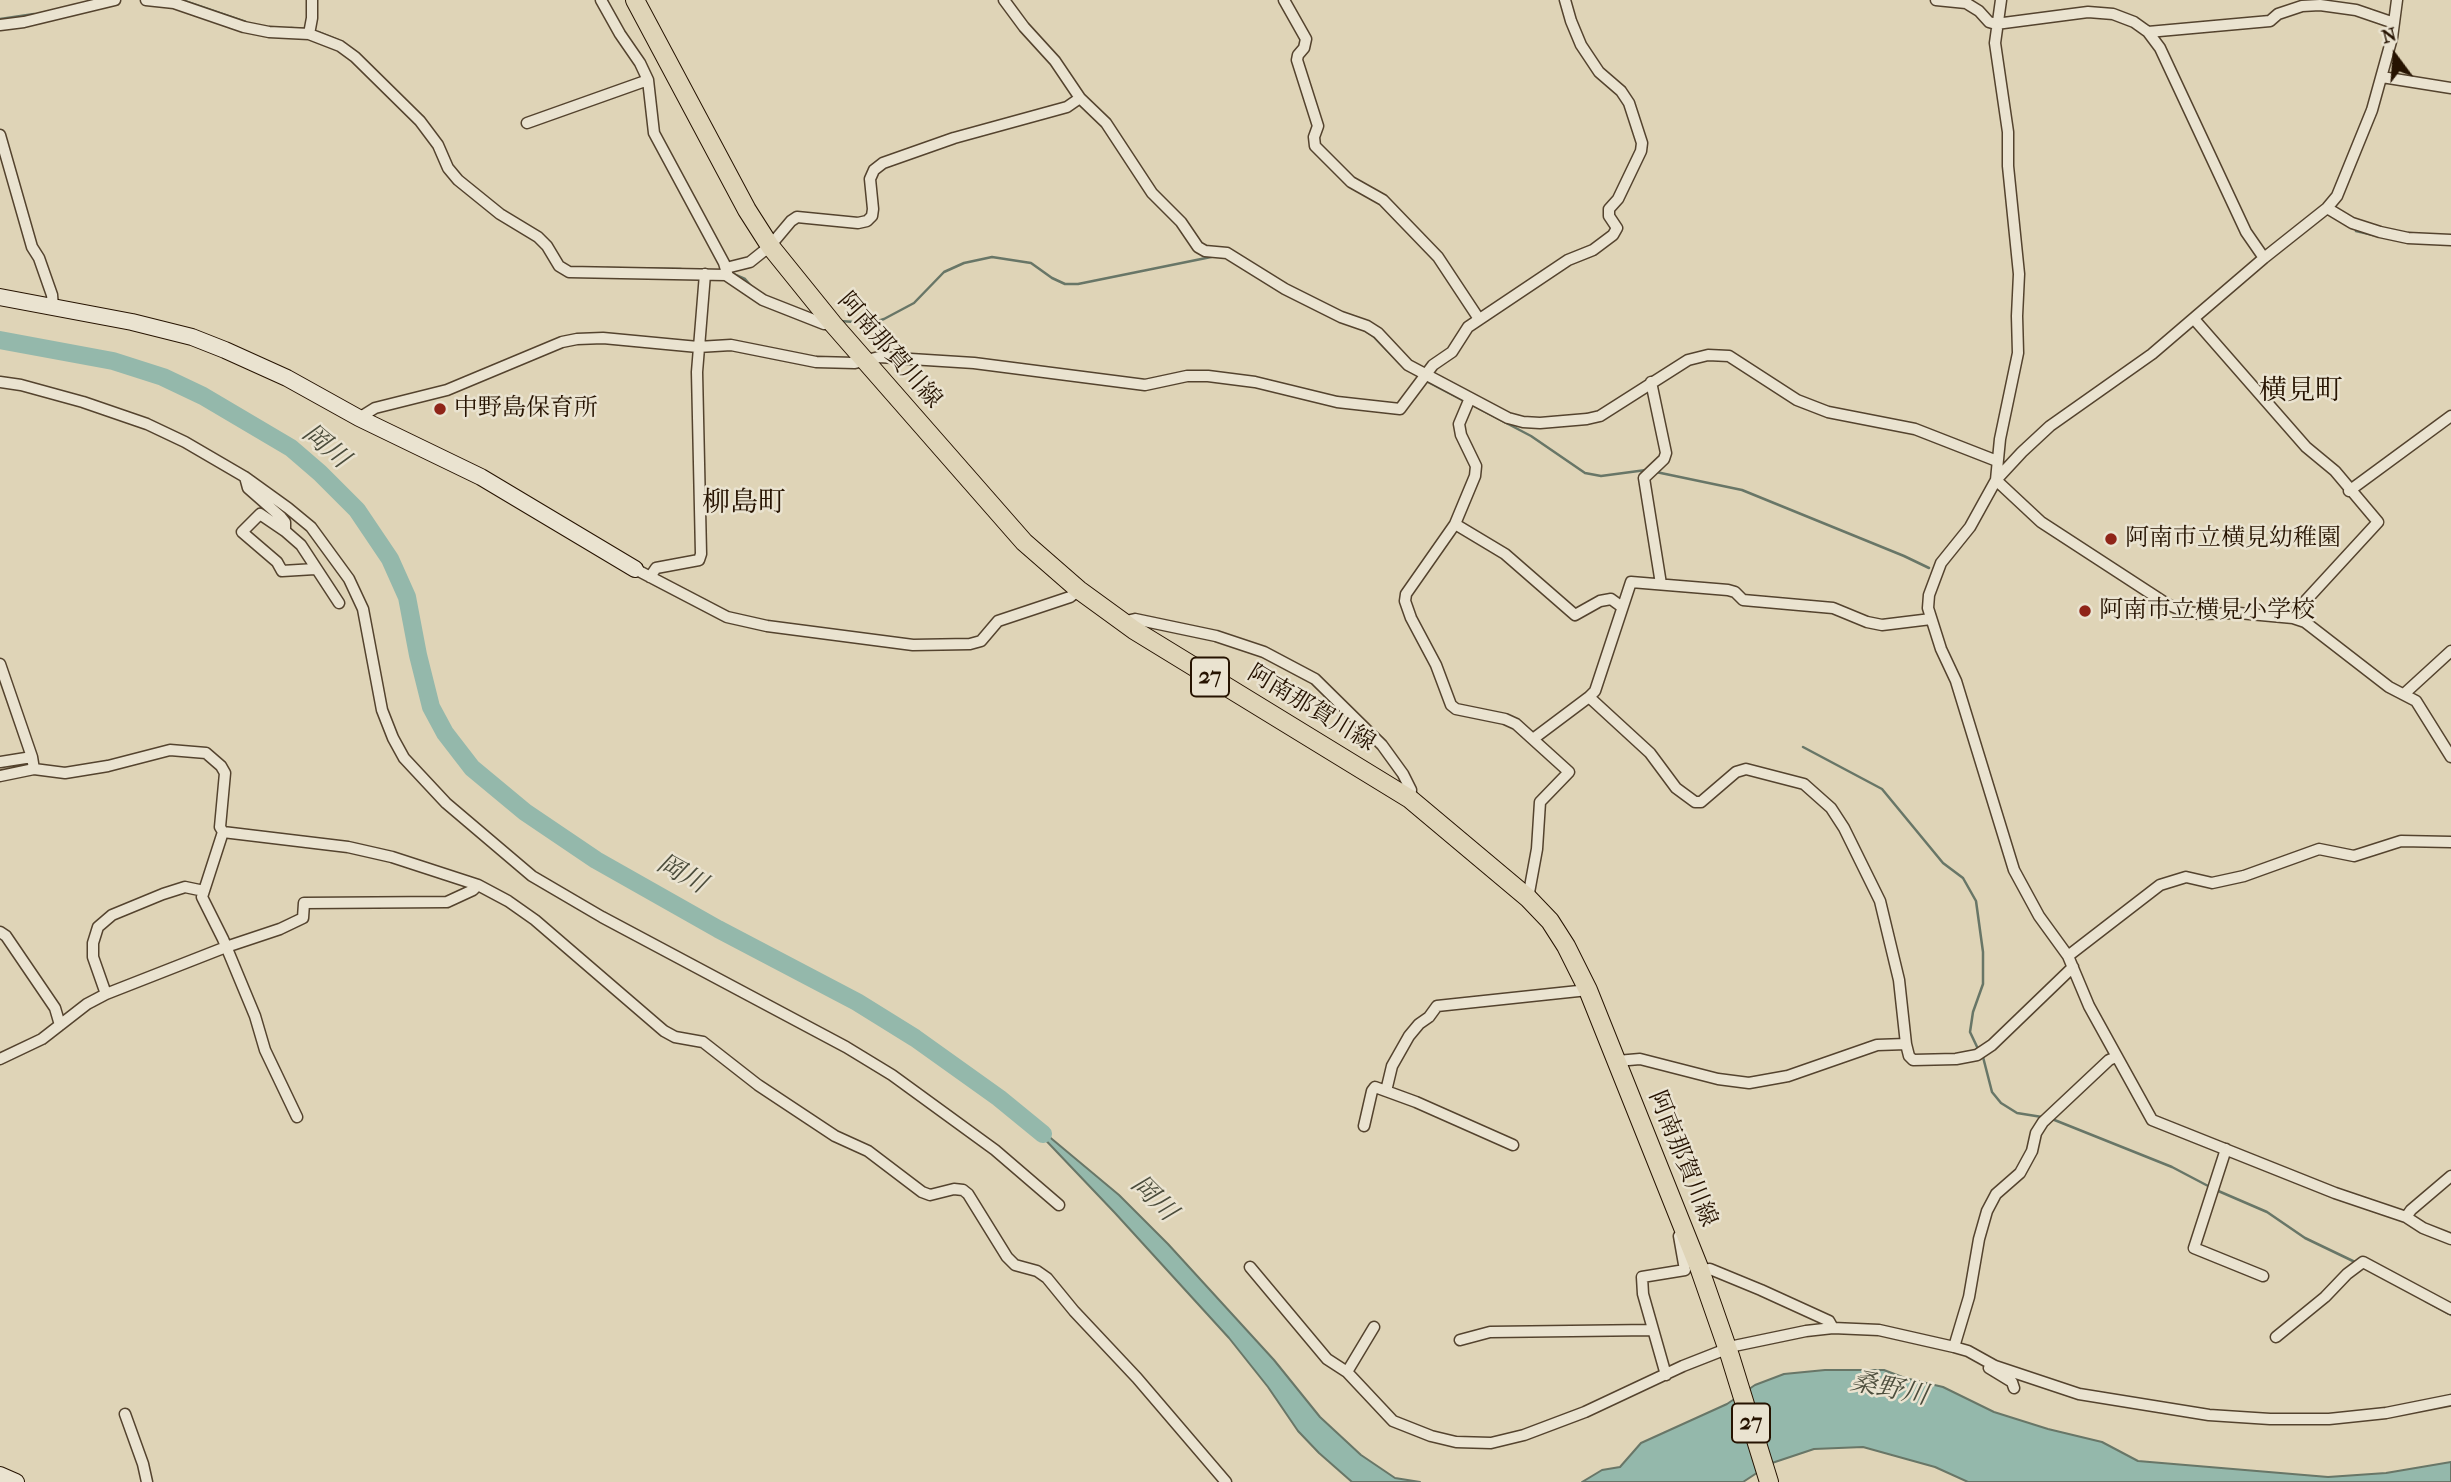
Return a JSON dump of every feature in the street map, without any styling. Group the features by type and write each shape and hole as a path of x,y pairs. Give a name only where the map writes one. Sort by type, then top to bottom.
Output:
{"main road":[{"name":"阿南那賀川線","path":"635,0 741,200 770,246 833,324 1024,542 1079,590 1122,622 1410,799 1528,898 1550,921 1588,990 1684,1229 1730,1357 1769,1482"}],"street":[{"path":"0,25 36,20 115,0"},
{"path":"146,0 174,3 244,27 268,32 309,34 340,46 355,57 420,121 438,145 448,168 458,180 499,214 538,237 559,266 569,272 726,272 750,262 770,246 790,220 797,218 858,223 867,221 872,216 873,209 870,179 874,170 883,163 954,138 1067,107 1080,98"},
{"path":"309,34 312,0"},
{"path":"601,0 648,80 654,133 726,272 763,300 804,317 833,324"},
{"path":"1004,0 1055,61 1080,98 1106,123 1152,193 1181,222 1198,247 1205,251 1227,253 1285,289 1341,317 1367,326 1378,333 1424,378 1468,402 1523,422 1587,419 1600,416 1688,360 1708,355 1729,356 1797,400 1828,412 1914,429 1997,461"},
{"path":"1284,0 1306,39 1297,61 1318,126 1314,137 1315,146 1351,182 1383,200 1438,257 1479,319"},
{"path":"359,418 375,408 447,390 562,342 577,339 657,342 698,347 731,345 790,359 816,362 852,363 879,357 974,363 1145,385 1187,376 1208,376 1255,382 1338,402 1400,409 1433,365 1452,352 1468,327 1568,260 1593,250 1613,235 1616,228 1609,216 1609,209 1618,199 1641,151 1642,143 1629,103 1615,84 1599,72 1581,46 1565,0"},
{"path":"1936,0 1966,3 1979,11 1989,22 1996,24 2088,12 2113,15 2134,22 2148,32 2160,48 2246,232 2264,258"},
{"path":"2001,0 1995,43 2008,132 2008,166 2019,274 2018,353 1997,461 1996,480 2041,522 2167,604 2200,614 2239,613 2293,618 2305,622 2389,687 2416,701 2451,757"},
{"path":"2397,0 2382,77 2356,151 2328,208 2264,258 2152,354 2050,426 1996,480 1970,527 1941,562 1929,594 1931,619 1956,681 2014,870 2039,916 2070,961 2089,1006 2152,1119 2335,1193 2406,1217 2451,1238"},
{"path":"2148,32 2270,21 2278,14 2302,6 2320,5 2356,9 2394,23"},
{"path":"2382,77 2451,88"},
{"path":"527,123 648,80"},
{"path":"0,135 32,247 39,258 52,295 53,307"},
{"path":"2328,208 2352,223 2380,232 2408,238 2451,240"},
{"path":"650,577 656,568 699,560 701,554 697,406 698,347 705,274"},
{"path":"0,297 132,322 192,337 287,378 359,418 481,477 635,569 727,617 767,626 913,645 970,644 981,641 998,621 1070,597 1079,590"},
{"path":"2193,319 2306,447 2335,471 2349,491 2378,522 2298,609 2293,618"},
{"path":"0,382 83,402 147,424 185,442 245,477 311,527 349,579 363,609 382,710 393,738 404,758 446,803 532,876 602,917 892,1074 995,1150 1059,1205"},
{"path":"1651,382 1666,453 1664,459 1644,478 1661,584"},
{"path":"1468,402 1459,424 1461,435 1476,466 1475,476 1455,524 1406,594 1405,601 1436,665 1451,705 1456,709 1505,719 1516,724 1569,772 1540,802 1537,849 1528,898"},
{"path":"2349,491 2451,416"},
{"path":"245,477 248,488 281,516 285,522 285,531"},
{"path":"315,569 282,570 277,562 242,532 260,514 285,531 312,559 315,569 326,580 339,603"},
{"path":"1455,524 1505,554 1575,615 1601,601 1611,599 1622,607"},
{"path":"1533,739 1595,691 1632,582 1728,590 1735,592 1743,600 1833,608 1882,625 1931,619"},
{"path":"1122,622 1135,619 1216,635 1264,652 1315,679 1382,745 1403,774 1411,790 1410,799"},
{"path":"2404,694 2451,651"},
{"path":"0,664 34,769"},
{"path":"1590,697 1650,753 1676,788 1695,802 1701,802 1736,772 1746,769 1804,784 1831,807 1880,901 1899,980 1906,1044 1913,1060 1956,1059 1977,1055 1992,1045 2066,971 2070,961 2160,885 2186,877 2212,883 2244,876 2319,849 2354,856 2401,841 2451,842"},
{"path":"0,776 34,769 65,773 108,766 170,750 206,753 221,766 225,773 220,827 223,832 202,897 255,1016 265,1050 297,1117"},
{"path":"0,762 32,757"},
{"path":"223,832 359,850 392,857 478,885 535,920 664,1031 675,1037 703,1042 758,1085 835,1136 868,1151 922,1192 936,1194 954,1189 968,1194 1007,1257 1015,1265 1037,1271 1047,1278 1227,1482"},
{"path":"0,1059 42,1039 87,1004 106,995 303,918 304,903 447,902 478,885"},
{"path":"106,995 93,957 93,943 98,927 112,915 163,894 185,887 204,891"},
{"path":"0,932 6,936 55,1008 60,1025"},
{"path":"1386,1091 1392,1066 1409,1036 1437,1006 1588,990"},
{"path":"1617,1061 1640,1059 1718,1079 1749,1083 1788,1076 1863,1048 1906,1044"},
{"path":"1954,1347 1969,1297 1979,1239 1996,1194 2020,1172 2032,1151 2036,1133 2043,1122 2109,1060 2116,1057"},
{"path":"1364,1126 1375,1087 1513,1145"},
{"path":"2226,1149 2194,1248 2263,1276"},
{"path":"2406,1217 2451,1176"},
{"path":"1666,1375 1643,1294 1642,1276 1685,1270 1678,1237 1684,1229"},
{"path":"2276,1337 2363,1262 2451,1309"},
{"path":"1250,1267 1327,1359 1347,1372 1393,1421 1431,1436 1456,1442 1491,1443 1524,1435 1585,1412 1666,1375 1730,1357 1754,1340 1833,1328 1879,1330 1954,1347 1968,1351 1995,1366 2079,1394 2208,1415 2329,1419 2386,1413 2451,1400"},
{"path":"1700,1270 1710,1269 1772,1294 1829,1321 1833,1328"},
{"path":"1347,1372 1374,1326"},
{"path":"1460,1340 1490,1332 1652,1330"},
{"path":"1954,1347 2012,1382 2014,1388"},
{"path":"125,1414 147,1482"},
{"path":"0,1475 16,1482"}],"water":[{"path":"1016,1109 1119,1195 1168,1244 1274,1360 1320,1417 1361,1455 1395,1478 1420,1482 1352,1482 1319,1453 1298,1431 1268,1387 1229,1338"},
{"name":"桑野川","path":"1825,1370 1884,1370 1943,1387 1994,1412 2102,1442 2138,1461 2328,1477 2386,1473 2451,1462 2451,1482 1968,1482 1935,1467 1863,1447 1814,1449 1772,1463 1743,1482 1582,1482 1602,1470 1620,1467 1641,1443 1727,1404 1755,1385 1784,1374"}],"waterway":[{"path":"182,0 246,22"},
{"path":"0,19 34,14"},
{"path":"291,28 305,29"},
{"path":"318,32 338,40"},
{"path":"355,51 373,68"},
{"path":"2356,231 2373,235"},
{"path":"839,321 872,323 884,319 914,303 944,272 964,263 992,257 1031,263 1065,284 1078,284 1216,256"},
{"path":"607,268 681,269"},
{"path":"729,272 745,279 752,287"},
{"path":"1362,329 1373,336 1400,364"},
{"name":"岡川","path":"0,340 113,361 163,377 203,396 291,448 357,510 390,559 407,597 431,707 445,733 472,768 525,812 596,860 718,929 857,1002 915,1038 999,1098 1043,1134"},
{"path":"1426,381 1464,401"},
{"path":"1470,404 1531,436 1585,473 1601,476 1646,470"},
{"path":"1656,472 1742,490 1929,568"},
{"path":"1803,747 1882,789 1943,863 1963,878 1976,901 1983,952 1983,984 1973,1012 1970,1032 1979,1051"},
{"path":"1983,1057 1992,1092 2001,1103 2017,1113 2042,1117"},
{"path":"2052,1119 2172,1167 2210,1187"},
{"path":"2216,1190 2267,1212 2305,1238 2355,1262"},
{"path":"2425,1301 2451,1315"}],"place":[{"name":"中野島保育所","path":"440,409"},
{"name":"阿南市立横見幼稚園","path":"2111,539"},
{"name":"阿南市立横見小学校","path":"2085,611"}],"district":[{"name":"横見町","path":"2301,392"},
{"name":"柳島町","path":"744,504"}]}
